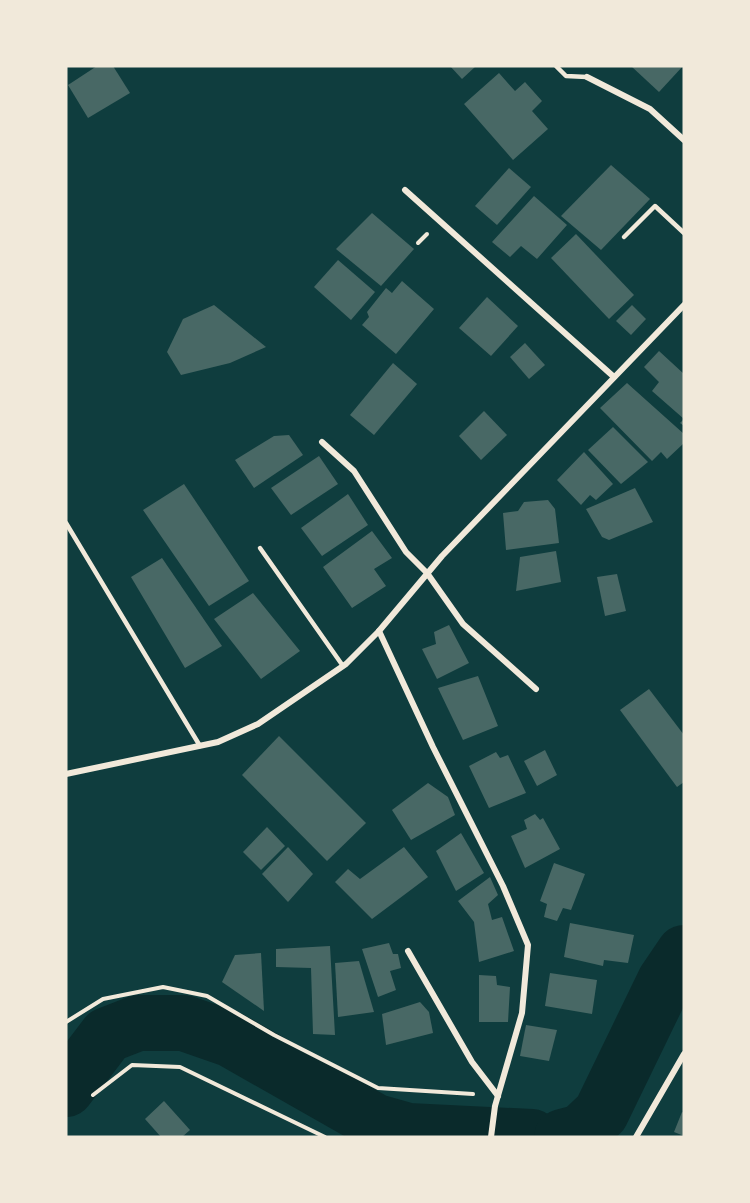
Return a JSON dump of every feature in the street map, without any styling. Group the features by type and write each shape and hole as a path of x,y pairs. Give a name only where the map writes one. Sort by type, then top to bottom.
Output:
{"street":[{"path":"587,77 650,109 684,140"},
{"path":"405,190 614,377"},
{"path":"66,774 218,742 258,724 343,666 379,631 427,573 684,305"},
{"path":"322,442 354,471 405,552 427,573 463,624 536,689"},
{"path":"379,631 433,747 494,866 528,945 522,1013 495,1106 491,1137"},
{"path":"408,951 472,1062 498,1096"},
{"path":"636,1137 684,1054"}],"lane":[{"path":"556,66 566,75 587,77"},
{"path":"624,237 655,206 684,233"},
{"path":"66,523 200,746"},
{"path":"260,549 343,666"}],"path":[{"path":"66,1022 103,999 163,987 207,996 274,1035 378,1088 498,1096"},
{"path":"93,1095 132,1065 180,1067 325,1137"}],"building":[{"path":"97,66 113,66 130,93 88,118 68,85"},
{"path":"450,66 476,66 462,79"},
{"path":"631,66 683,66 659,92"},
{"path":"499,73 515,91 525,82 542,101 532,111 548,129 513,160 464,104"},
{"path":"611,165 650,199 601,250 561,216"},
{"path":"509,168 531,187 497,225 475,206"},
{"path":"534,196 567,225 537,259 521,246 510,257 492,242"},
{"path":"372,213 414,249 381,286 336,249"},
{"path":"576,234 634,295 609,319 551,258"},
{"path":"338,260 375,292 351,320 314,287"},
{"path":"402,281 434,309 396,354 362,325 369,317 367,312 386,288 392,293"},
{"path":"487,297 518,326 491,356 459,328"},
{"path":"214,305 266,347 230,363 181,375 167,352 183,319"},
{"path":"632,305 646,319 631,335 616,321"},
{"path":"525,343 545,365 529,379 510,357"},
{"path":"659,351 684,374 684,419 652,391 659,382 644,367"},
{"path":"393,363 417,384 374,435 350,415"},
{"path":"627,383 684,434 684,443 667,459 661,452 652,461 600,408"},
{"path":"484,411 507,435 481,460 459,436"},
{"path":"613,427 648,462 621,484 588,450"},
{"path":"289,435 303,455 254,488 235,460 274,436"},
{"path":"584,452 613,484 596,500 590,495 581,505 557,480"},
{"path":"319,456 338,484 291,515 271,488"},
{"path":"184,484 249,581 209,606 143,510"},
{"path":"635,488 653,522 609,540 602,537 586,509"},
{"path":"348,494 368,525 322,556 301,528"},
{"path":"548,500 555,509 559,543 506,550 503,513 518,511 524,502"},
{"path":"372,531 392,558 374,569 386,586 352,608 323,567"},
{"path":"556,551 561,582 516,591 520,557"},
{"path":"162,558 222,646 185,668 131,577"},
{"path":"617,574 626,611 605,616 597,577"},
{"path":"253,593 300,651 261,679 214,619"},
{"path":"449,625 469,663 437,679 422,649 436,644 434,632"},
{"path":"478,676 498,726 463,740 438,688"},
{"path":"649,689 684,735 684,782 677,787 620,710"},
{"path":"279,736 366,823 327,861 242,775"},
{"path":"545,750 557,775 537,786 524,761"},
{"path":"496,752 500,758 508,755 526,793 489,808 469,766"},
{"path":"428,783 448,797 455,815 411,840 392,810"},
{"path":"535,814 540,820 543,818 560,849 525,868 511,836 527,829 524,820"},
{"path":"267,827 285,846 261,870 243,852"},
{"path":"461,833 484,873 456,891 436,851"},
{"path":"288,847 313,874 288,902 262,874"},
{"path":"404,847 428,877 372,919 335,882 348,869 360,879"},
{"path":"554,863 585,874 571,910 563,908 557,921 544,917 547,904 540,901"},
{"path":"490,877 498,895 488,904 492,920 502,917 514,951 479,962 474,922 458,901"},
{"path":"570,923 634,935 628,963 604,960 603,966 564,957"},
{"path":"389,943 393,954 398,954 401,968 390,971 396,990 378,997 362,949"},
{"path":"330,946 335,1035 313,1034 311,968 276,967 276,949"},
{"path":"261,953 264,1011 222,982 235,955"},
{"path":"359,961 374,1012 338,1017 335,963"},
{"path":"550,973 597,980 592,1014 545,1006"},
{"path":"479,975 496,976 497,985 510,987 508,1022 479,1022"},
{"path":"420,1002 429,1012 433,1033 386,1045 382,1014"},
{"path":"526,1025 557,1030 549,1061 520,1056"},
{"path":"164,1101 190,1130 182,1137 161,1137 145,1119"},
{"path":"682,1112 684,1113 684,1136 674,1132"}],"waterway":[{"path":"562,1137 581,1132 601,1113 665,981 684,953"},
{"path":"66,1089 107,1035 138,1023 184,1023 230,1039 376,1122 408,1131 532,1137"}]}
